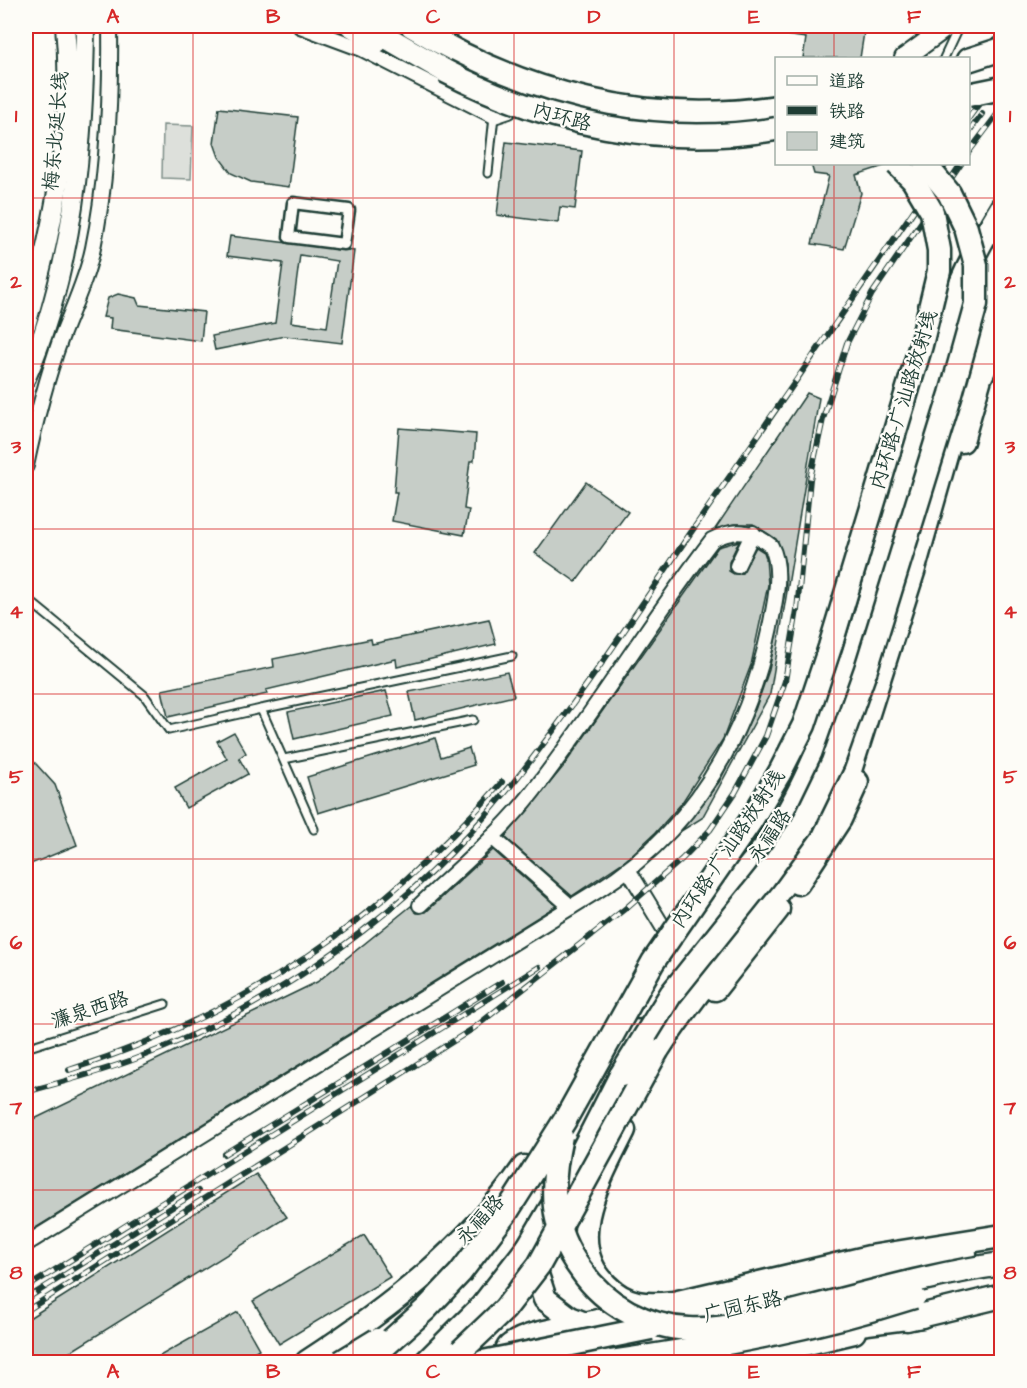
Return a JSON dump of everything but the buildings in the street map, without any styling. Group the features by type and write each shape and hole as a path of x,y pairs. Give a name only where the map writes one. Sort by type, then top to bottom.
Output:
{"main road":[{"name":"内环路","path":"368,26 466,82 508,101 560,117 618,130 649,133 710,135 773,127"},
{"name":"内环路","path":"412,26 455,51 509,76 561,94 619,107 693,114 775,107"},
{"path":"970,60 1002,49"},
{"path":"970,94 1002,88"},
{"path":"693,114 773,127"},
{"name":"内环路-广汕路放射线","path":"367,1362 426,1309 460,1273 506,1213 565,1120 652,962 750,822 780,772 816,692 921,345 939,272 939,250 932,212 913,180 898,165"},
{"path":"426,1362 482,1306 528,1247 568,1179 621,1076 671,994 802,826 833,762 866,669 951,394 976,304 976,265 966,228 949,193 926,165"},
{"name":"永福路","path":"307,1362 370,1318 434,1267 502,1197 535,1151 645,964 669,938 733,885 760,852 798,794 827,729 870,600 947,317 1002,207"},
{"path":"925,402 1002,255"},
{"path":"446,1362 482,1332 525,1286 575,1202 642,1075 674,1024 782,888 834,808 865,726 979,339 1002,283"},
{"path":"674,1303 644,1306 631,1303 619,1297 593,1270 586,1236 591,1202 632,1115 666,1056 704,1002 804,876 840,819 859,777 916,598 980,378 1002,333"},
{"path":"341,1362 394,1327 442,1287 465,1264 505,1216 649,990 699,923 733,885"},
{"path":"565,1120 553,1185 555,1212 564,1243 585,1276 602,1294 633,1314 651,1322 688,1329 734,1325 1002,1264"},
{"path":"528,1247 600,1180"},
{"path":"506,1362 506,1351 510,1345 525,1338 870,1257 1002,1236"},
{"name":"广园东路","path":"483,1362 651,1328 888,1274 1002,1244"},
{"path":"528,1247 545,1299 555,1309 585,1324"},
{"path":"610,1362 688,1352 807,1328 1002,1272"},
{"path":"739,1361 1002,1296"},
{"path":"570,1362 922,1316"},
{"path":"650,1350 721,1362"}],"street":[{"name":"梅东北延长线","path":"26,325 43,265 60,169 67,88 64,26"},
{"name":"梅东北延长线","path":"26,378 56,292 68,235 82,120 85,26"},
{"path":"26,466 35,423 56,353 93,250 105,164 111,77 110,26"},
{"path":"300,26 362,49 502,114 580,130 666,140 747,137 773,127"},
{"path":"349,26 502,114"},
{"path":"905,57 948,26"},
{"path":"293,203 349,210 344,244 289,237 293,203"},
{"path":"26,1244 628,871 670,833 697,800 734,739 749,703 773,613 777,567 771,546 753,533 737,531 712,540 600,702 531,794 492,837 420,905"},
{"path":"737,566 753,533"},
{"path":"492,837 571,907"},
{"path":"628,871 669,938"}],"lane":[{"path":"944,57 959,26"},
{"path":"488,173 502,114"},
{"path":"26,598 144,695 169,730 512,656"},
{"path":"261,709 314,829"},
{"path":"284,759 473,720"},
{"name":"濂泉西路","path":"26,1048 165,1004"}],"shaded area":[{"path":"163,125 193,126 191,179 162,178"}],"railway":[{"path":"970,116 1002,72"},
{"path":"970,150 1002,108"},
{"path":"970,130 982,114"},
{"path":"26,1092 95,1073 135,1059 188,1037 241,1011 340,948 386,912 471,832 509,788 577,698 945,165"},
{"path":"26,1311 474,1028 626,908 682,859 710,830 735,793 766,736 785,681 797,610 810,479 823,419 847,343 872,294 960,165"},
{"path":"69,1070 134,1047 194,1021 252,991 306,957 358,920 407,878 502,782"},
{"path":"26,1288 539,967"},
{"path":"224,1154 502,982"},
{"path":"26,1299 198,1191"}]}
